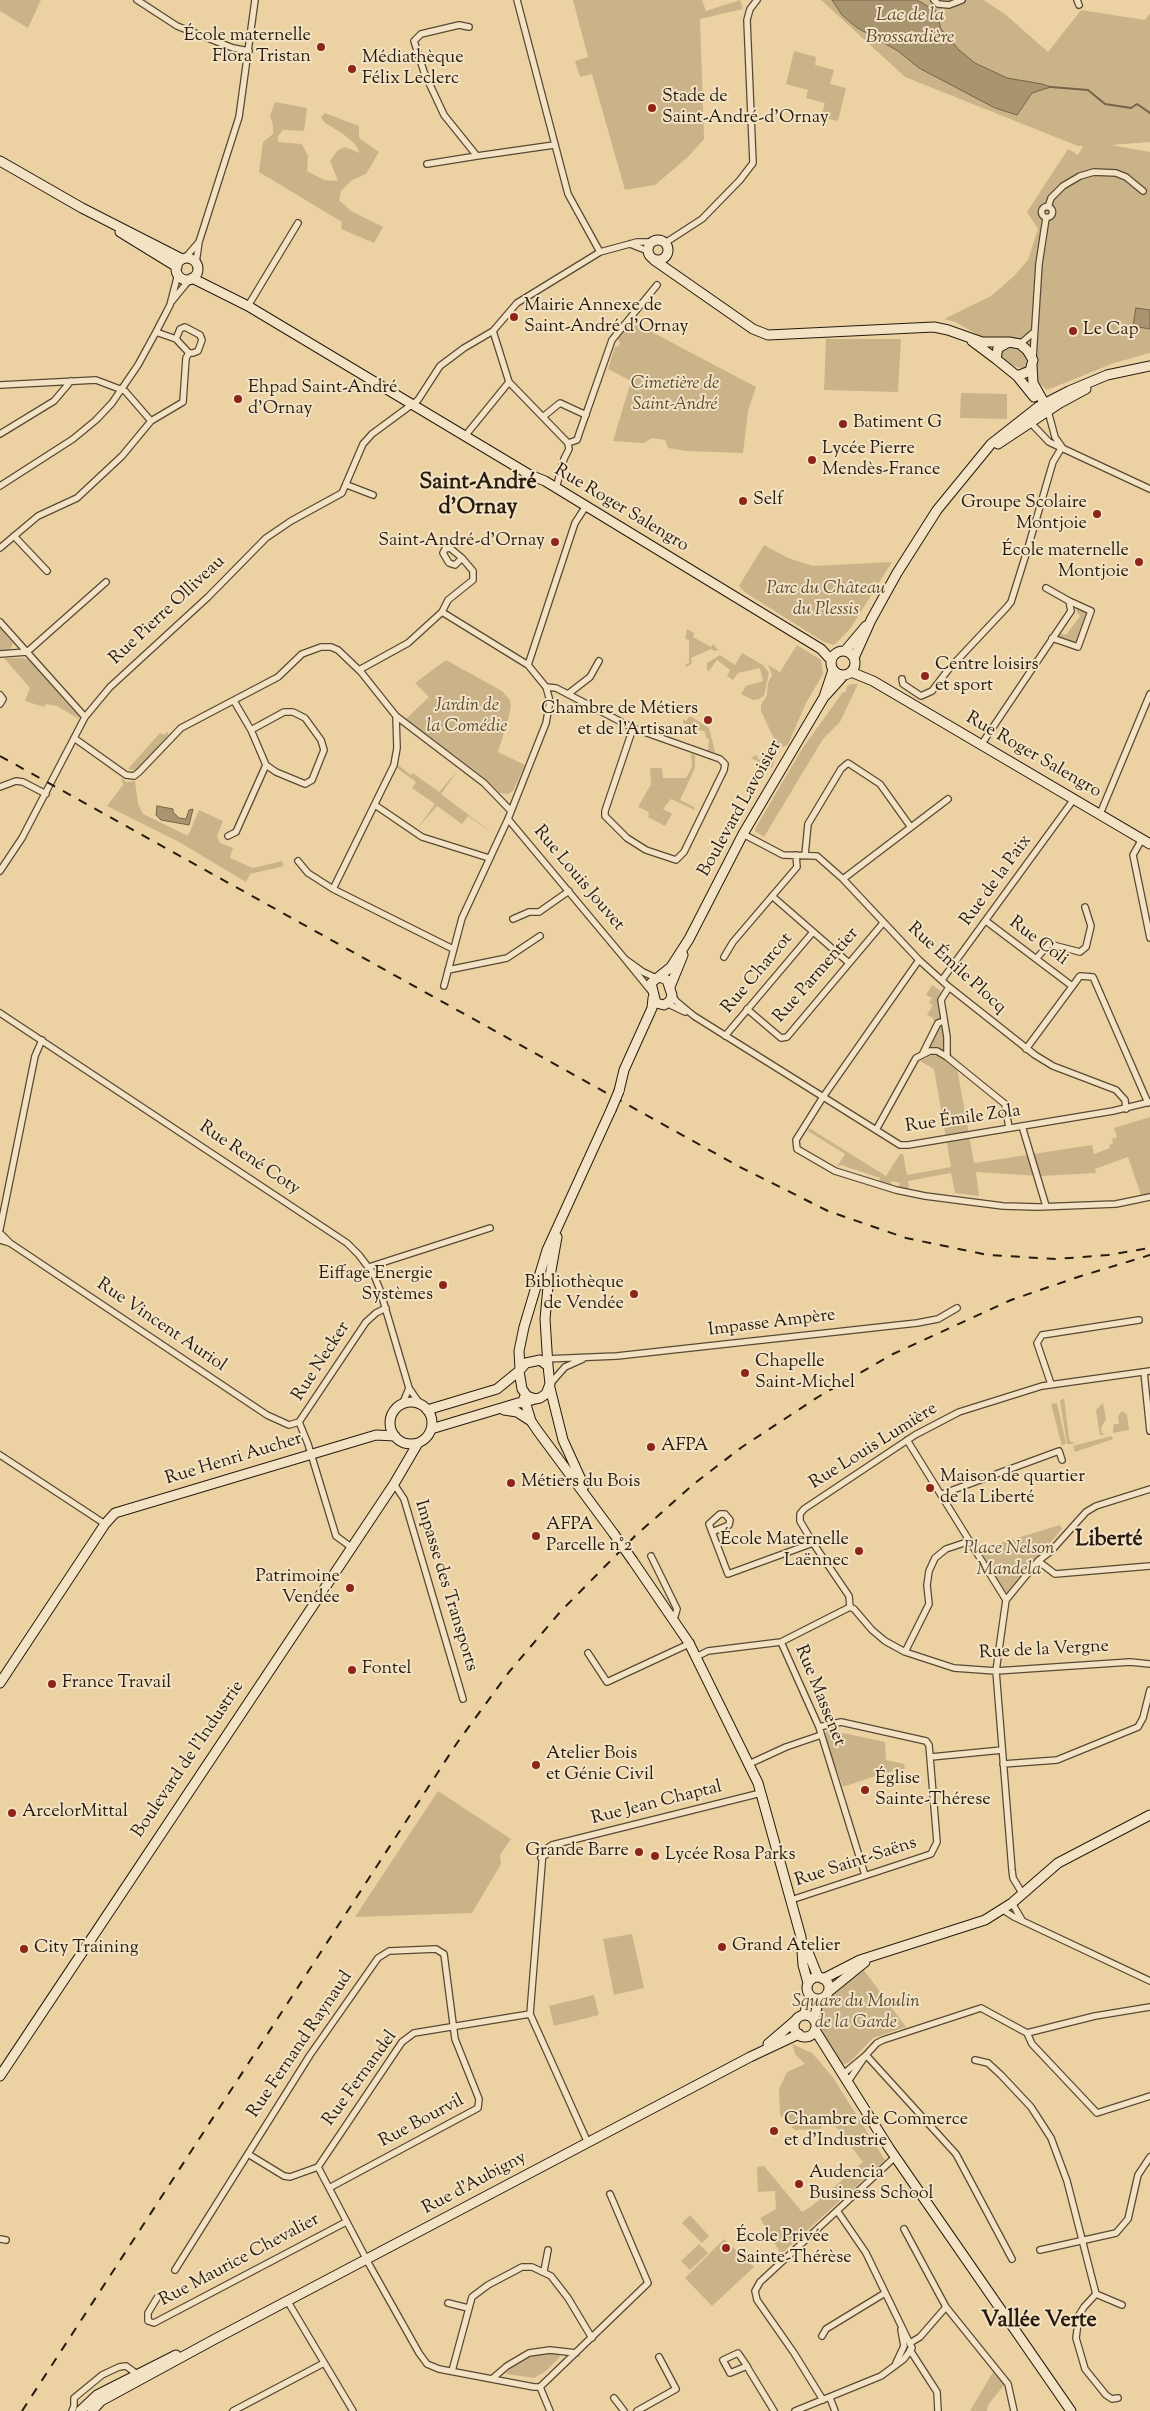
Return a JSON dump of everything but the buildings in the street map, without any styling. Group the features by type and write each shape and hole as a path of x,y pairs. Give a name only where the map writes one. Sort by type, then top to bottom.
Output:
{"main road":[{"path":"0,161 100,217 180,265"},
{"path":"677,274 665,243 659,240 652,242 648,251 654,260 677,274 754,329 768,335 917,327 948,330 982,342 1020,344 1027,350 1032,363 1033,383 1043,409"},
{"path":"654,260 661,260 668,254"},
{"name":"Rue Roger Salengro","path":"248,306 191,279 183,279 180,265 197,266 205,277 248,306 465,436 556,488 821,649"},
{"path":"191,279 197,266"},
{"path":"966,337 1017,376 1031,391 1043,409"},
{"path":"996,359 998,348 1009,342"},
{"path":"1017,376 1030,371 1032,363"},
{"path":"831,660 871,620 897,573 941,504 979,458 1043,409 1085,390 1140,368 1150,366"},
{"name":"Boulevard Lavoisier","path":"824,696 851,667 871,620"},
{"path":"821,649 841,651"},
{"path":"821,649 831,660 834,670 851,667 841,651"},
{"name":"Rue Roger Salengro","path":"851,667 1146,841"},
{"name":"Boulevard Lavoisier","path":"619,1091 624,1070 652,1008 651,983 672,967 689,939 743,834 824,696 834,670"},
{"name":"Boulevard Lavoisier","path":"520,1370 519,1351 526,1319 547,1250 619,1091 655,1017 669,998 689,939"},
{"path":"652,995 656,1003 669,998 667,980 658,977"},
{"name":"Boulevard Lavoisier","path":"545,1362 545,1319 548,1287 559,1225"},
{"path":"406,1464 406,1454 391,1421 396,1409 402,1405 414,1403 424,1407 497,1389 526,1363 545,1362 570,1457 596,1510"},
{"path":"520,1370 522,1389 531,1421 691,1643"},
{"path":"431,1429 536,1399 546,1394 550,1386"},
{"path":"522,1389 527,1396 536,1399"},
{"path":"398,1439 406,1444 418,1443 428,1435 432,1422 424,1407"},
{"path":"497,1410 510,1409 531,1421"},
{"name":"Rue Henri Aucher","path":"105,1524 116,1513 376,1435 391,1421"},
{"name":"Rue Henri Aucher","path":"376,1435 398,1439"},
{"name":"Boulevard de l'Industrie","path":"0,2076 394,1484 418,1443"},
{"path":"0,1683 105,1524"},
{"path":"666,1608 675,1616 691,1643 749,1764 761,1793 801,1937 821,1978 828,1983 828,1992"},
{"path":"808,1983 833,1976 856,1962 872,1956 985,1920 1012,1903 1058,1863 1150,1814"},
{"path":"801,1937 803,1965 808,1983 807,1990 814,1998 815,2030 895,2157 1070,2411"},
{"path":"843,2077 815,2043 795,2028 800,2017 814,1998 828,1992 872,1956"},
{"path":"800,2017 814,2019"},
{"name":"Rue d'Aubigny","path":"750,2057 800,2017"},
{"name":"Rue d'Aubigny","path":"92,2411 101,2401 215,2339 750,2057 815,2030"},
{"name":"Rue d'Aubigny","path":"80,2411 97,2395 215,2339"}],"street":[{"path":"137,0 177,26 233,48 249,51"},
{"path":"197,266 199,242 239,117 256,0"},
{"path":"517,0 568,194 600,252"},
{"path":"665,243 702,219 740,180 753,163 747,20 750,9 757,0"},
{"path":"934,0 938,4 949,5 962,0"},
{"path":"469,27 460,25 421,34 414,41 424,72 444,114 477,156"},
{"path":"427,164 554,145"},
{"path":"1032,363 1039,264 1046,218 1053,213 1048,207 1051,198 1063,186 1080,176 1094,172 1116,173 1126,177 1143,191"},
{"path":"248,306 298,223"},
{"path":"373,495 347,485 356,455 363,444 418,400 440,366 464,348 493,331 517,302 600,252 644,240 652,242"},
{"path":"170,305 180,265 199,242"},
{"path":"630,244 648,251"},
{"path":"0,486 73,439 96,420 122,390 170,305 191,279"},
{"path":"568,443 577,440 612,340 657,285"},
{"path":"156,332 176,340 189,352 198,351 202,340 200,335 185,327 180,329 176,340"},
{"path":"493,331 509,382 544,416 568,443 569,448 556,488"},
{"path":"1020,344 1034,332"},
{"path":"0,548 38,516 77,498 122,456 151,421 183,402 186,358 189,352"},
{"path":"0,385 96,380 122,390 151,421"},
{"path":"0,434 54,401 71,381"},
{"path":"465,436 509,382"},
{"path":"544,416 560,403 586,415"},
{"path":"1043,409 1055,437 1062,447"},
{"path":"1028,419 1043,438 1150,489"},
{"path":"902,679 903,684 921,696 932,691 948,670 1011,602 1053,462 1062,447"},
{"name":"Rue Pierre Olliveau","path":"0,871 16,848 46,794 85,717 120,676 208,597 266,538 291,521 335,498 347,485"},
{"path":"528,665 575,524 586,506"},
{"path":"14,536 47,571"},
{"path":"359,670 408,643 442,612 448,600 473,580 473,571 462,558"},
{"path":"0,654 27,652 106,582"},
{"path":"1046,588 1069,602 1092,611 1078,647 1052,638"},
{"path":"981,744 1071,611 1069,602"},
{"path":"442,612 528,665 546,687 550,701 546,723 508,819 468,902 453,949 444,986"},
{"path":"0,622 85,717"},
{"path":"74,738 126,775 134,776 181,728 278,677 302,654 322,647 338,650 359,670 396,716 484,783 511,811"},
{"path":"568,694 590,677 599,661"},
{"path":"546,687 556,688 633,728 720,759 725,764 684,852 676,860 646,850 627,838 605,816 605,811 633,728"},
{"path":"1100,814 1150,694"},
{"path":"0,695 3,699 0,704"},
{"path":"234,701 251,730 266,766 305,784 312,780 324,750 321,740 305,718 293,712 284,712 251,730"},
{"path":"333,889 394,765 397,748 396,716"},
{"path":"806,855 808,824 841,769 848,763 880,784 910,826"},
{"path":"228,836 236,832 266,766"},
{"path":"0,786 16,781 23,782 46,794"},
{"path":"843,878 948,799"},
{"name":"Rue de la Paix","path":"942,980 1074,799"},
{"path":"375,805 422,837 489,858"},
{"name":"Rue Louis Jouvet","path":"508,819 625,959 652,995"},
{"name":"Rue Émile Plocq","path":"743,834 775,852 817,856 843,878 918,960 949,987 1026,1049 1053,1066 1116,1090 1125,1100 1126,1109"},
{"path":"1146,841 1133,854 1150,938"},
{"path":"724,957 733,942 797,867 796,855"},
{"path":"298,861 308,873 333,889 453,949"},
{"path":"513,919 529,912 539,912 569,891"},
{"path":"772,896 849,963"},
{"path":"1036,959 1049,944 1080,952 1086,947 1091,926 1085,907"},
{"name":"Rue Coli","path":"986,922 1072,986"},
{"name":"Rue Parmentier","path":"748,1009 781,1038 787,1037 884,923"},
{"name":"Rue Charcot","path":"725,1036 813,932"},
{"path":"448,970 507,958 540,936"},
{"name":"Rue Louis Jouvet","path":"625,959 643,972 658,977"},
{"path":"918,960 824,1097 796,1140 795,1146 825,1167 908,1193 1003,1206 1116,1204 1150,1197"},
{"path":"1026,1049 1080,976 1093,977 1149,1103"},
{"path":"947,1057 941,1000 949,987"},
{"name":"Rue Émile Zola","path":"669,998 725,1036 896,1143 904,1146 1126,1109 1149,1103"},
{"name":"Rue Émile Zola","path":"669,998 694,1016"},
{"name":"Rue René Coty","path":"0,1013 347,1243 370,1267 386,1308 409,1388 424,1407"},
{"path":"876,1130 916,1058 923,1052 938,1023 944,1021"},
{"path":"0,1234 6,1194 35,1056 42,1040"},
{"path":"923,1052 937,1051 947,1057 1005,1104 1009,1128"},
{"path":"1022,1126 1046,1206"},
{"path":"0,1208 6,1194"},
{"path":"370,1267 490,1228"},
{"name":"Rue Vincent Auriol","path":"0,1234 10,1243 262,1411 283,1423 293,1425 299,1422"},
{"name":"Rue Necker","path":"351,1547 336,1536 312,1454 299,1422 366,1322 376,1313 386,1308"},
{"name":"Impasse Ampère","path":"545,1362 917,1323 938,1319 957,1308"},
{"path":"1051,1384 1037,1342 1042,1335 1140,1320"},
{"name":"Impasse Ampère","path":"550,1386 565,1367 587,1358"},
{"path":"1147,1371 1150,1431"},
{"name":"Rue Louis Lumière","path":"800,1521 800,1514 804,1509 907,1440 959,1412 1005,1396 1051,1384 1147,1371"},
{"path":"402,1405 409,1388"},
{"path":"907,1440 1006,1600"},
{"path":"942,1494 1059,1451 1062,1460"},
{"path":"0,1455 105,1524"},
{"name":"Impasse des Transports","path":"394,1484 404,1499 462,1699"},
{"path":"1022,1893 1013,1878 1012,1870 996,1671 1006,1600 1038,1561 1051,1551 1086,1512 1096,1506 1150,1489"},
{"name":"Rue de la Vergne","path":"800,1521 849,1596 850,1607 885,1641 905,1652 954,1668 996,1671 1130,1662 1150,1664"},
{"path":"712,1532 728,1574 813,1543"},
{"path":"905,1652 929,1604 926,1585 928,1571 936,1558 946,1549 970,1541"},
{"path":"651,1556 677,1609 675,1616"},
{"path":"1038,1561 1055,1574 1150,1566"},
{"path":"697,1656 708,1651 781,1642 850,1607"},
{"name":"Rue Massenet","path":"781,1642 819,1727 865,1875"},
{"path":"588,1653 607,1682 691,1643"},
{"path":"1003,1764 1057,1760 1138,1726 1143,1718 1150,1690"},
{"path":"819,1727 841,1722 926,1741 929,1745 930,1757 1002,1750"},
{"path":"749,1764 786,1747 821,1735"},
{"name":"Rue Saint-Saëns","path":"791,1900 931,1854 937,1842 930,1757"},
{"name":"Rue Jean Chaptal","path":"588,2143 530,2014 541,1858 561,1844 761,1793"},
{"path":"1012,1903 1022,1920"},
{"path":"1003,1910 1150,1981"},
{"name":"Rue Fernand Raynaud","path":"175,2270 310,2055 378,1958 389,1951 436,1949 444,1954 452,2026"},
{"path":"1027,2033 1095,2016 1150,2007 1150,2000"},
{"path":"843,2077 877,2043 883,2040 981,2008 1027,2033 1032,2044 1098,2112 1150,2096"},
{"name":"Rue Fernandel","path":"318,2167 402,2042 414,2033 530,2014"},
{"name":"Rue Bourvil","path":"329,2188 478,2108 479,2099 454,2039 452,2026"},
{"path":"843,2077 866,2055"},
{"path":"866,2055 956,2154 1012,2259"},
{"path":"974,2060 988,2064 1001,2075 1042,2121 1060,2160 1096,2294"},
{"path":"248,2154 284,2176 290,2177 318,2167 366,2260 423,2358 433,2367 540,2387"},
{"path":"823,2400 794,2353 757,2300 755,2291 760,2282 838,2212 895,2157"},
{"path":"1040,2250 1109,2236 1122,2227 1131,2211 1132,2192 1138,2176 1150,2157"},
{"path":"540,2387 648,2284 610,2194"},
{"path":"838,2212 866,2253 911,2347 938,2392 938,2411"},
{"name":"Rue Maurice Chevalier","path":"157,2298 148,2313 148,2321 154,2323 346,2222"},
{"path":"904,2229 946,2307 1008,2384 1014,2411"},
{"path":"544,2271 548,2250"},
{"path":"452,2370 472,2297 479,2291 522,2267 532,2267 544,2271 560,2286 592,2338"},
{"path":"822,2336 826,2329 885,2293"},
{"path":"1096,2294 1122,2305"},
{"path":"1096,2294 1079,2315 1076,2324 1077,2348 1085,2369 1106,2395 1118,2398"},
{"path":"288,2302 353,2411"},
{"path":"448,2303 468,2308"},
{"path":"795,2411 830,2398 890,2371 946,2307"},
{"path":"890,2371 904,2346 897,2318"},
{"path":"493,2378 507,2366 529,2353 550,2350 576,2353"},
{"path":"637,2411 676,2389 659,2357"},
{"path":"232,2411 324,2363"},
{"path":"72,2411 74,2398 102,2375 119,2366 126,2366 138,2374"},
{"path":"747,2366 774,2411"},
{"path":"540,2387 550,2411"},
{"path":"614,2398 624,2411"},
{"path":"830,2398 835,2411"}],"green space":[{"path":"0,0 41,0 28,28 0,11"},
{"name":"Stade de Saint-André-d'Ornay","path":"573,0 702,0 706,11 740,0 743,9 700,19 704,139 688,157 655,185 625,190 592,74 580,77 575,61 588,57"},
{"path":"821,0 984,0 1006,15 1048,52 1081,10 1145,20 1150,13 1150,142 1111,145 1150,152 1150,353 1114,363 1047,390 1021,368 1012,365 1001,357 1000,351 982,337 955,322 944,319 991,296 1014,276 1028,260 1038,229 1027,212 1068,149 1078,155 1083,146 1078,146 905,77"},
{"path":"794,51 816,57 815,65 834,70 830,84 846,88 838,121 821,117 825,103 806,98 808,90 786,84"},
{"path":"275,102 307,108 304,131 283,130 278,136 278,142 302,144 308,156 307,171 324,180 338,181 330,161 338,150 345,147 360,153 355,144 342,133 325,123 321,117 325,113 359,126 359,138 379,152 366,174 352,180 341,191 339,200 351,211 383,227 374,243 341,229 342,222 259,172 263,142 273,134 270,116"},
{"name":"Cimetière de Saint-André","path":"631,321 756,387 748,411 743,453 687,451 668,448 665,440 652,438 644,443 613,441 631,381 608,369 615,347 619,346 620,343 618,339"},
{"path":"826,339 901,339 898,392 824,390"},
{"path":"961,393 1007,394 1007,419 960,418"},
{"name":"Parc du Château du Plessis","path":"764,545 788,558 813,566 892,562 850,629 834,645 824,642 746,593 739,586"},
{"path":"1078,608 1088,613 1076,644 1058,637 1060,633 1066,635 1080,616 1076,611"},
{"path":"0,628 13,643 10,650 0,650"},
{"path":"687,629 694,633 693,637 711,647 713,644 718,650 714,651 711,649 691,658 692,663 687,667 685,665 689,663 689,640 685,639"},
{"path":"797,645 821,660 823,674 806,703 788,745 774,749 777,745 761,711 761,705 767,695 768,683 772,675 768,665 780,672"},
{"path":"742,653 763,665 769,673 764,696 759,699 753,700 741,694 746,686 763,681 760,668 738,673 733,680 727,676 730,670 717,660 709,671 707,670 707,663 720,655 735,665"},
{"path":"4,658 24,658 29,660 79,719 57,706 46,704 44,707 25,701 30,688"},
{"name":"Jardin de la Comédie","path":"446,660 502,691 509,699 511,706 509,716 498,752 525,765 513,791 508,794 500,793 485,778 406,719 429,697 415,683"},
{"path":"858,684 840,722 823,739 764,837 755,829 802,749 843,692 846,692 847,686"},
{"path":"690,716 709,728 715,752 708,751 709,739 706,738 705,732 683,723 683,719 686,721"},
{"path":"167,732 169,734 136,771 128,769 160,733 164,735"},
{"path":"778,751 772,768 751,758 757,755 758,760"},
{"path":"691,754 695,755 695,768 680,800 694,807 695,810 671,799 663,809 672,814 665,826 648,817 649,812 638,807 651,784 650,768 662,768 663,778 686,778 692,767"},
{"path":"398,765 411,775 413,773 439,792 458,770 441,794 495,835 468,816 462,824 437,806 417,829 435,804 412,788 416,782 397,768"},
{"path":"121,778 127,782 135,781 138,804 143,814 188,836 199,810 223,821 217,836 220,843 233,848 230,858 253,868 282,861 284,866 250,874 246,882 179,842 107,806 123,785"},
{"path":"932,985 941,991 938,1000 955,1067 957,1068 974,1163 1092,1145 1094,1154 1110,1148 1109,1145 1113,1143 1112,1139 1117,1137 1114,1128 1150,1117 1150,1193 1141,1195 1128,1157 1095,1169 1096,1173 1041,1176 976,1172 979,1196 955,1193 951,1173 908,1181 909,1190 899,1187 900,1183 892,1181 890,1186 879,1183 880,1178 841,1165 837,1167 845,1154 808,1131 809,1128 886,1176 900,1154 903,1154 907,1175 951,1167 934,1069 920,1061 932,1055 930,1045 937,1033 933,1018 927,1015 933,1005 929,1003 932,998 926,995"},
{"path":"1064,1398 1069,1438 1071,1442 1076,1442 1071,1444 1067,1444 1060,1401"},
{"path":"1057,1403 1066,1443 1062,1446 1051,1404"},
{"path":"1103,1403 1106,1419 1101,1428 1102,1433 1105,1435 1100,1435 1096,1410"},
{"path":"1122,1411 1127,1415 1129,1430 1113,1433 1114,1424 1119,1424 1118,1416"},
{"path":"1112,1436 1113,1439 1075,1452 1073,1446"},
{"name":"Place Nelson Mandela","path":"1060,1525 1062,1529 1007,1593 1002,1590 983,1556 988,1547"},
{"path":"838,1725 838,1732 885,1742 886,1760 904,1764 905,1769 884,1773 843,1787 824,1735 831,1727"},
{"path":"438,1791 511,1839 500,1855 501,1864 472,1913 355,1917"},
{"path":"632,1934 644,1988 614,1995 603,1939"},
{"name":"Square du Moulin de la Garde","path":"863,1969 906,2027 873,2038 850,2062 842,2065 821,2031 819,2016 824,2001"},
{"path":"594,1995 599,2015 554,2026 549,2006"},
{"path":"792,2044 812,2053 832,2076 885,2160 781,2254 760,2218 776,2209 775,2191 758,2192 757,2167 764,2166 802,2212 812,2206 863,2162 829,2118 820,2129 795,2130 780,2115 779,2089 787,2072 805,2064 795,2054"},
{"path":"690,2215 709,2236 702,2243 682,2223"},
{"path":"724,2239 754,2267 712,2306 685,2278"},
{"path":"699,2244 708,2253 690,2270 681,2261"},
{"path":"542,2354 555,2354 560,2357 546,2371 534,2378 506,2374 513,2364 522,2359"},
{"path":"993,2372 1005,2384 988,2405 987,2411 970,2411"}],"water":[{"name":"Lac de la Brossardière","path":"832,0 917,0 936,11 941,29 959,50 975,63 1007,78 1051,87 1032,93 1017,115 995,108 919,68 898,51 856,27 842,15"},
{"path":"1136,308 1150,310 1150,329 1133,326"},
{"path":"157,806 173,809 173,812 179,818 186,819 189,810 193,809 189,825 161,820 156,815"}],"waterway":[{"path":"1051,87 1088,90 1105,104 1131,108 1137,104 1150,113"}],"railway":[{"path":"0,756 738,1166 828,1211 906,1238 988,1255 1056,1259 1108,1255 1150,1248"},
{"path":"22,2411 457,1743 509,1672 561,1611 635,1536 695,1483 742,1447 818,1397 893,1354 1011,1300 1150,1255"}],"place":[{"name":"École maternelle Flora Tristan","path":"321,47"},
{"name":"Médiathèque Félix Leclerc","path":"352,69"},
{"name":"Stade de Saint-André-d'Ornay","path":"652,108"},
{"name":"Mairie Annexe de Saint-André d'Ornay","path":"514,317"},
{"name":"Le Cap","path":"1073,331"},
{"name":"Ehpad Saint-André d'Ornay","path":"238,399"},
{"name":"Batiment G","path":"843,424"},
{"name":"Lycée Pierre Mendès-France","path":"812,460"},
{"name":"Self","path":"743,501"},
{"name":"Groupe Scolaire Montjoie","path":"1097,514"},
{"name":"Saint-André-d'Ornay","path":"555,542"},
{"name":"École maternelle Montjoie","path":"1139,562"},
{"name":"Centre loisirs et sport","path":"925,676"},
{"name":"Chambre de Métiers et de l'Artisanat","path":"708,720"},
{"name":"Eiffage Energie Systèmes","path":"443,1285"},
{"name":"Bibliothèque de Vendée","path":"634,1294"},
{"name":"Chapelle Saint-Michel","path":"745,1373"},
{"name":"AFPA","path":"651,1447"},
{"name":"Métiers du Bois","path":"511,1483"},
{"name":"Maison de quartier de la Liberté","path":"930,1488"},
{"name":"AFPA Parcelle n°2","path":"536,1536"},
{"name":"École Maternelle Laënnec","path":"859,1551"},
{"name":"Patrimoine Vendée","path":"350,1588"},
{"name":"Fontel","path":"352,1670"},
{"name":"France Travail","path":"52,1684"},
{"name":"Atelier Bois et Génie Civil","path":"536,1765"},
{"name":"Église Sainte-Thérese","path":"865,1790"},
{"name":"ArcelorMittal","path":"12,1813"},
{"name":"Grande Barre","path":"639,1852"},
{"name":"Lycée Rosa Parks","path":"655,1856"},
{"name":"Grand Atelier","path":"722,1947"},
{"name":"City Training","path":"24,1949"},
{"name":"Chambre de Commerce et d'Industrie","path":"774,2131"},
{"name":"Audencia Business School","path":"799,2184"},
{"name":"École Privée Sainte-Thérèse","path":"726,2248"}],"district":[{"name":"Saint-André d'Ornay","path":"478,496"},
{"name":"Liberté","path":"1109,1541"},
{"name":"Vallée Verte","path":"1039,2322"}]}
